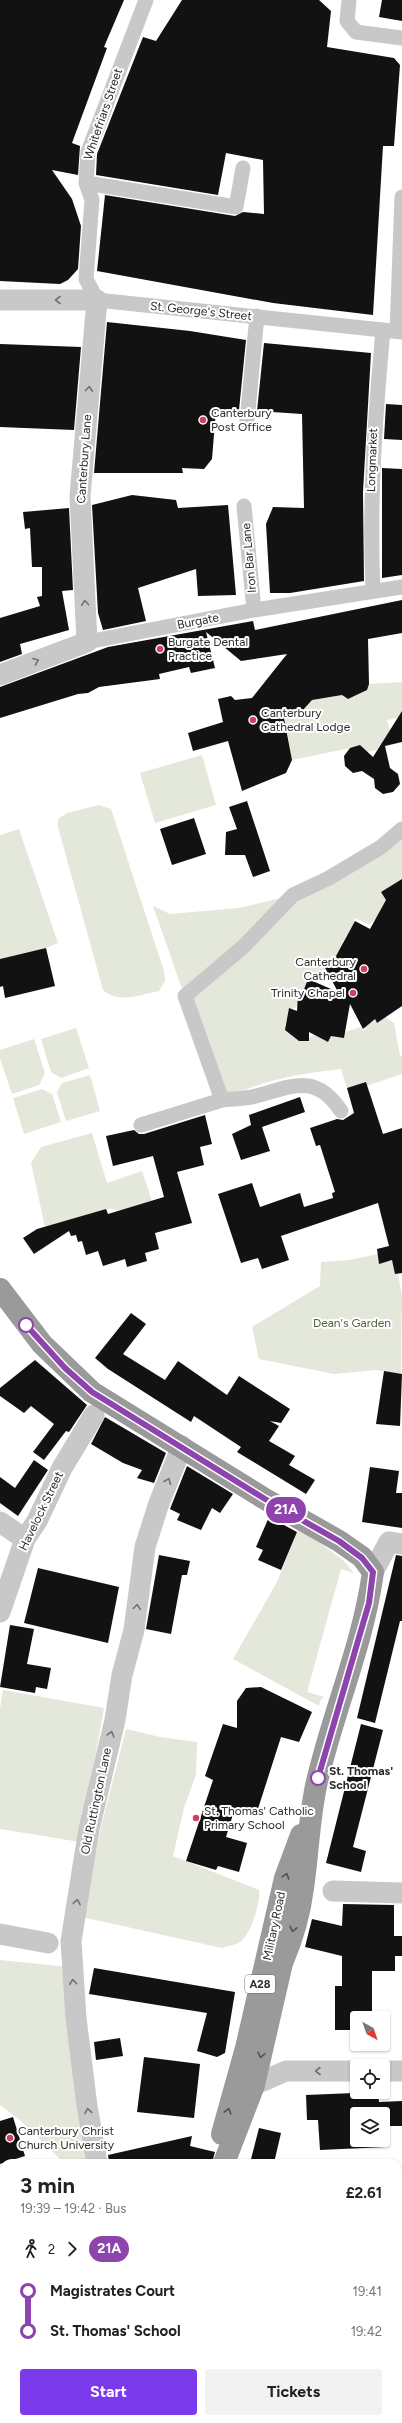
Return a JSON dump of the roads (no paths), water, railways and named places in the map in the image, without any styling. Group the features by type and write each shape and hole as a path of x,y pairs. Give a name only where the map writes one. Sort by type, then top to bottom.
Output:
{"highway":[{"path":"0,1290 42,1344 92,1392 182,1446 265,1499 339,1541 362,1558 373,1572"},
{"name":"Military Road","path":"226,2159 254,2085 282,1963 288,1950 303,1889 311,1808 321,1764 369,1603 373,1572"},
{"name":"Military Road","path":"219,2159 222,2135 246,2048 284,1878 311,1808"}],"street":[{"name":"Whitefriars Street","path":"98,300 86,279 92,200 86,183 88,152 146,0"},
{"path":"347,1 347,22 356,32 402,38"},
{"path":"86,183 236,207 243,168"},
{"name":"Longmarket","path":"373,590 370,526 373,426 394,331 402,197"},
{"name":"St. George's Street","path":"0,300 98,300 394,331"},
{"name":"Canterbury Lane","path":"87,642 80,496 98,300"},
{"path":"247,421 257,316"},
{"name":"Iron Bar Lane","path":"244,506 254,610"},
{"name":"Burgate","path":"0,675 87,642 254,610 373,590 402,587"},
{"path":"222,1100 185,996 243,946 292,895 329,878 381,847 402,829"},
{"path":"141,1124 222,1100 254,1097 291,1086 314,1087 331,1096 341,1111"},
{"name":"Havelock Street","path":"0,1612 25,1539 37,1521 62,1468 94,1415"},
{"name":"Old Ruttington Lane","path":"96,2159 87,2106 76,2018 70,1941 89,1829 134,1630 145,1547 159,1503 182,1446"},
{"path":"0,1522 25,1539"},
{"path":"373,1572 389,1542 402,1544"},
{"path":"333,1891 402,1893"},
{"path":"0,1934 48,1943"},
{"path":"254,2085 286,2071 350,2071"},
{"path":"390,2071 402,2071"}],"place":[{"name":"Canterbury Post Office","path":"203,420"},
{"name":"Burgate Dental Practice","path":"160,649"},
{"name":"Canterbury Cathedral Lodge","path":"253,720"},
{"name":"Canterbury Cathedral","path":"364,969"},
{"name":"Trinity Chapel","path":"353,993"},
{"name":"St. Thomas' School","path":"318,1778"},
{"name":"St. Thomas' Catholic Primary School","path":"196,1818"},
{"name":"Canterbury Christ Church University","path":"10,2138"}],"park label":[{"name":"Dean's Garden","path":"352,1323"}]}
